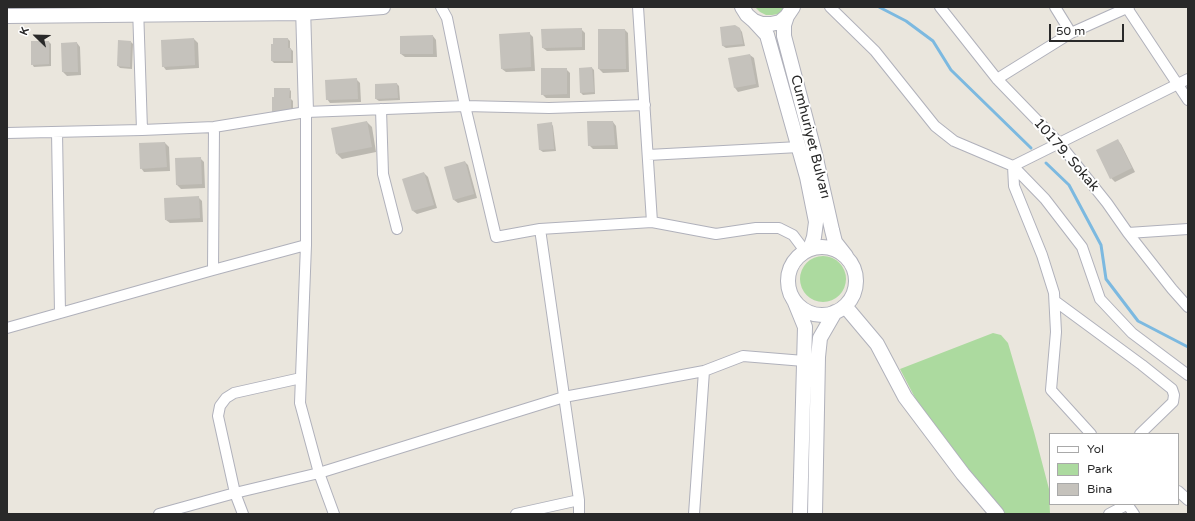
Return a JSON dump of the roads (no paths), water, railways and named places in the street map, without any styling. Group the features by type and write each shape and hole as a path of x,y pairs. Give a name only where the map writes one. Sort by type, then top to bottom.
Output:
{"main road":[{"path":"7,16 139,10 303,10 383,7"},
{"path":"729,7 748,14 762,24 780,22 790,12"},
{"path":"303,10 306,112"},
{"name":"Cumhuriyet Bulvarı","path":"790,12 784,25 784,36 815,154 835,242 846,256"},
{"path":"748,14 767,35 808,177 816,222 814,237 807,250"},
{"path":"800,514 805,327 789,290 788,278 790,268 796,258 807,250 815,247 826,246 837,249 846,256 856,275 856,286 852,297 840,309 820,338 818,357 815,514"},
{"path":"794,300 802,308 812,314 824,315 840,309"},
{"path":"840,309 877,344 904,397 963,474 996,514"}],"street":[{"path":"441,7 447,18 465,106 496,237 540,229 652,222 716,234 756,228 779,228 793,235 807,250"},
{"path":"638,7 652,222"},
{"path":"830,7 875,51 934,126 954,141 1013,166 1045,199 1082,247 1100,299 1132,333 1188,375"},
{"name":"10179. Sokak","path":"940,7 997,79 1059,143 1107,203 1128,233 1172,289 1188,307"},
{"path":"1055,7 1071,33"},
{"path":"997,79 1071,33 1128,8 1188,100"},
{"path":"139,10 142,130"},
{"path":"1013,166 1188,78"},
{"path":"7,133 214,127 306,112 465,106 549,108 645,105"},
{"path":"382,109 383,174 397,229"},
{"path":"306,112 306,245 300,403 319,473 334,514"},
{"path":"213,270 214,127"},
{"path":"57,132 60,313"},
{"path":"648,155 799,147"},
{"path":"1013,166 1014,186 1042,255 1054,293 1056,332 1051,390 1090,433"},
{"path":"540,229 580,514"},
{"path":"1128,233 1188,229"},
{"path":"7,328 306,245"},
{"path":"1055,301 1172,389 1174,395 1173,402 1141,433"},
{"path":"159,514 235,493 319,473 564,398 704,371 743,356 804,361"},
{"path":"694,514 704,371"},
{"path":"243,514 235,493 218,416 220,406 226,398 234,393 301,378"},
{"path":"1179,492 1188,500"},
{"path":"516,514 579,500"},
{"path":"1109,514 1125,505"},
{"path":"1128,505 1134,514"}],"waterway":[{"path":"879,7 906,21 933,41 951,70 1031,148"},
{"path":"1046,163 1069,185 1101,245 1106,279 1138,321 1188,347"}]}
